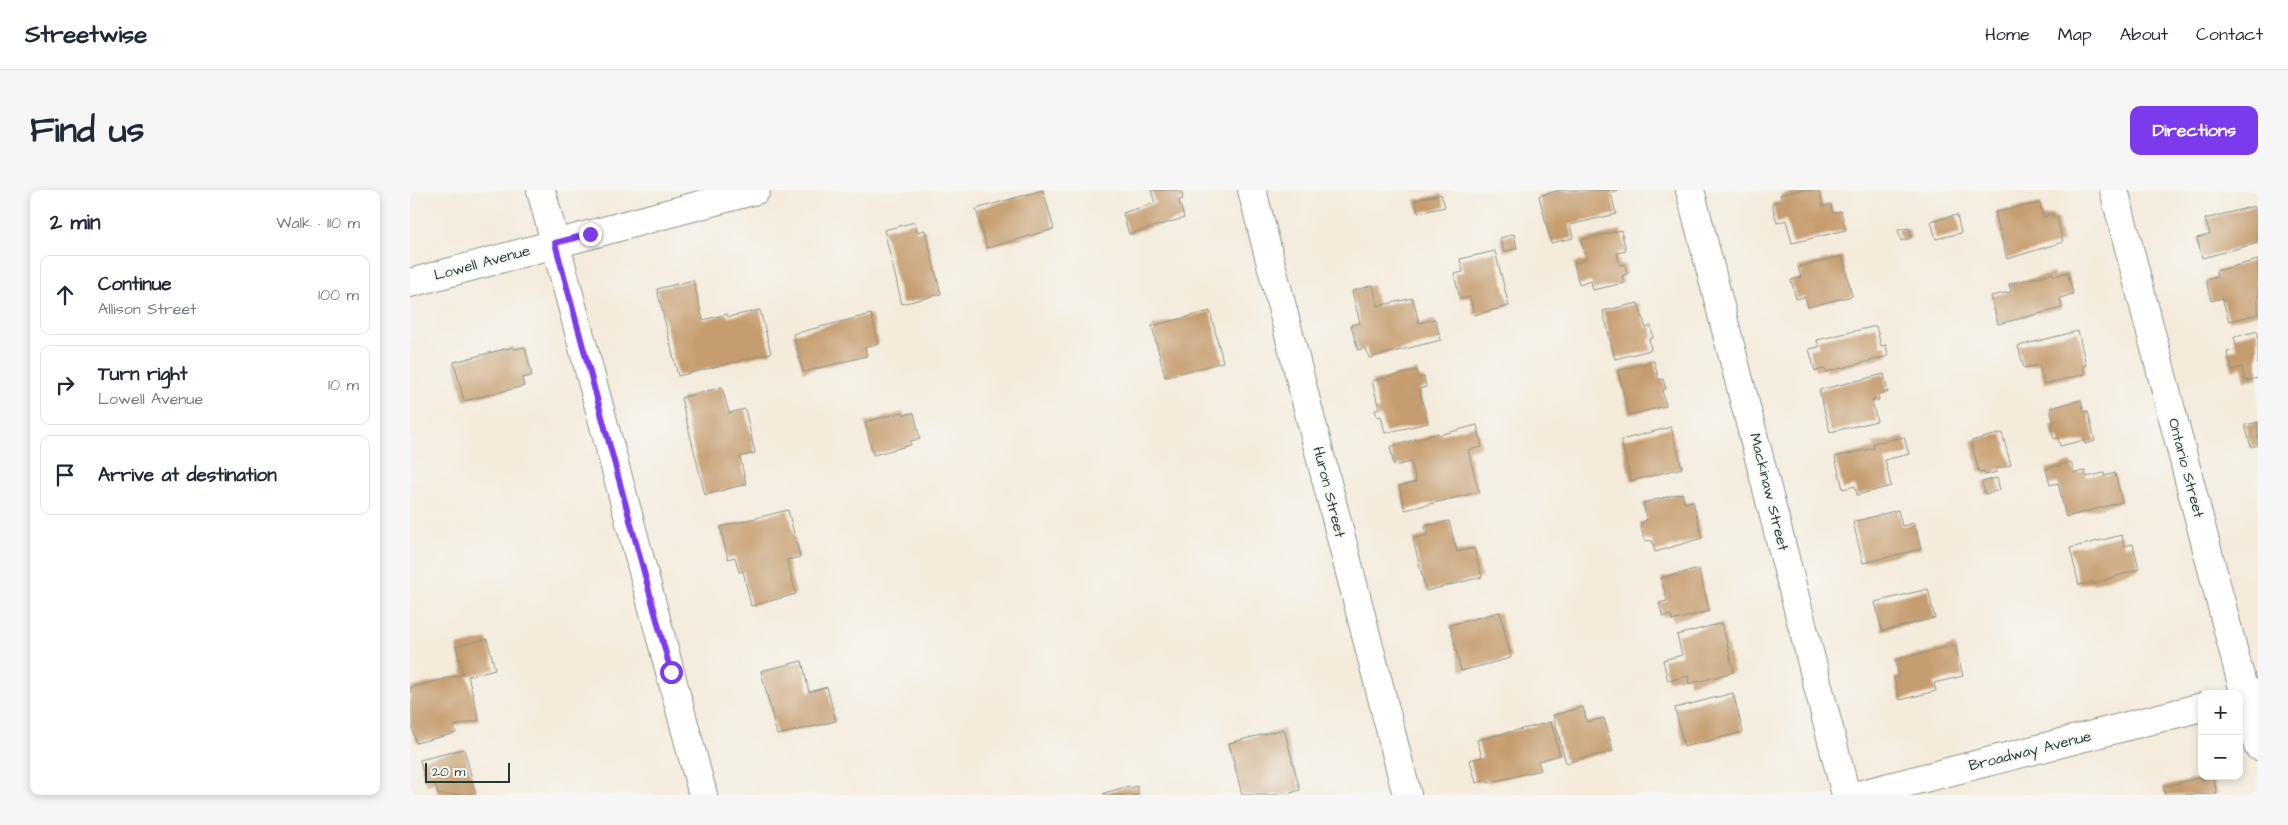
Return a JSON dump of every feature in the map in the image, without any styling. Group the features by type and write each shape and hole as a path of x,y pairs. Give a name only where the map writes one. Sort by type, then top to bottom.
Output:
{"street":[{"path":"541,190 703,795"},
{"name":"Lowell Avenue","path":"410,283 756,190"},
{"name":"Huron Street","path":"1252,190 1407,795"},
{"name":"Mackinaw Street","path":"1690,190 1846,795"},
{"name":"Ontario Street","path":"2114,190 2247,695 2258,746"},
{"name":"Broadway Avenue","path":"1858,795 2198,708"}],"building":[{"path":"1043,190 1054,229 987,248 976,209"},
{"path":"1151,190 1181,190 1183,199 1179,200 1184,218 1129,234 1123,213 1155,203"},
{"path":"1560,190 1618,190 1611,193 1616,214 1570,225 1573,238 1551,243 1539,196"},
{"path":"1798,190 1819,190 1823,206 1831,204 1833,213 1841,211 1846,230 1792,243 1786,220 1777,223 1772,203 1782,201 1780,195"},
{"path":"1441,194 1445,207 1418,213 1415,200"},
{"path":"2040,203 2043,217 2053,214 2054,218 2057,217 2063,242 2007,259 1995,212"},
{"path":"2254,206 2258,220 2258,243 2202,258 2197,238 2210,234 2205,219"},
{"path":"1957,215 1961,233 1936,239 1931,221"},
{"path":"915,222 917,232 925,230 941,294 902,304 884,230"},
{"path":"1909,228 1911,238 1901,241 1898,230"},
{"path":"1621,230 1626,251 1617,253 1620,265 1625,264 1627,274 1622,276 1624,283 1593,290 1591,281 1579,285 1574,263 1586,260 1581,240"},
{"path":"1514,234 1517,248 1504,252 1500,238"},
{"path":"1495,251 1509,306 1474,315 1470,297 1460,299 1454,274 1463,272 1460,259"},
{"path":"1842,256 1852,296 1808,307 1805,297 1796,299 1791,280 1801,277 1798,267"},
{"path":"2258,260 2258,314 2229,321 2222,298 2211,301 2206,280 2217,277 2216,271"},
{"path":"2068,272 2073,294 2060,298 2062,308 1998,324 1991,296 2011,292 2009,284 2053,273 2054,276"},
{"path":"693,280 703,320 727,314 728,317 760,310 771,353 678,376 657,289"},
{"path":"1373,285 1378,306 1413,298 1419,323 1435,319 1441,340 1369,358 1366,348 1358,350 1351,325 1360,323 1352,291"},
{"path":"1638,303 1646,328 1651,326 1653,338 1649,339 1651,350 1615,359 1603,311"},
{"path":"1210,311 1223,362 1165,377 1152,326"},
{"path":"871,314 879,344 865,347 867,356 803,372 793,334"},
{"path":"1876,326 1881,346 1886,345 1888,355 1826,372 1825,369 1815,371 1809,349 1819,347 1817,340"},
{"path":"2078,331 2086,365 2084,366 2085,374 2044,384 2039,365 2024,368 2018,346"},
{"path":"2258,331 2258,378 2245,381 2242,367 2232,370 2227,352 2237,349 2234,337"},
{"path":"513,347 514,349 525,347 532,376 522,378 524,386 464,401 454,362"},
{"path":"1654,361 1659,380 1663,379 1666,389 1662,390 1666,406 1629,415 1618,371"},
{"path":"1417,370 1419,378 1424,377 1426,387 1419,389 1428,423 1385,433 1381,416 1377,417 1375,410 1379,409 1372,381"},
{"path":"1884,374 1888,392 1878,394 1879,400 1872,401 1877,421 1830,432 1819,390"},
{"path":"722,387 729,413 745,409 755,453 740,457 746,484 705,495 681,398"},
{"path":"2081,400 2084,412 2088,411 2095,441 2085,444 2084,440 2060,446 2058,438 2054,439 2050,425 2054,424 2050,408"},
{"path":"903,412 904,415 914,413 920,439 910,441 911,445 873,455 865,422"},
{"path":"2258,422 2258,445 2251,447 2245,425"},
{"path":"1477,425 1482,447 1468,450 1479,492 1405,510 1399,486 1416,482 1411,462 1394,466 1390,447 1438,433 1439,435"},
{"path":"1671,427 1682,468 1631,481 1621,440"},
{"path":"2002,433 2011,465 1996,469 1997,472 1985,475 1984,471 1979,472 1971,441"},
{"path":"1904,437 1909,454 1885,460 1891,486 1857,495 1855,486 1843,489 1835,457 1874,448 1873,443"},
{"path":"2071,462 2074,473 2085,471 2086,477 2104,473 2105,476 2115,473 2122,502 2066,517 2058,483 2050,485 2046,469"},
{"path":"1997,478 2000,490 1985,494 1982,482"},
{"path":"1682,493 1685,503 1693,501 1702,538 1655,552 1652,541 1644,540 1640,523 1647,520 1643,503"},
{"path":"788,510 800,557 787,560 796,594 751,606 743,571 739,572 735,557 728,559 720,527"},
{"path":"1898,510 1902,526 1914,523 1921,549 1863,563 1853,522"},
{"path":"1449,521 1457,552 1474,548 1482,577 1426,591 1413,539 1427,535 1425,526"},
{"path":"2122,535 2124,546 2133,544 2139,569 2093,584 2093,582 2079,585 2070,548"},
{"path":"1699,569 1709,611 1672,621 1671,615 1663,617 1659,603 1667,601 1661,578"},
{"path":"1928,589 1935,618 1882,631 1875,602"},
{"path":"1500,612 1511,658 1461,671 1450,625"},
{"path":"1722,623 1734,672 1689,684 1688,676 1668,681 1663,660 1682,655 1677,635"},
{"path":"487,639 495,669 468,676 479,720 454,726 456,733 416,743 410,720 410,688 463,674 456,646"},
{"path":"1955,645 1963,676 1934,683 1936,691 1900,700 1894,678 1899,676 1895,660"},
{"path":"802,661 809,692 827,687 836,721 777,735 761,671"},
{"path":"1733,693 1743,732 1684,747 1675,708"},
{"path":"1583,707 1587,722 1604,718 1613,751 1566,763 1553,715"},
{"path":"1551,722 1560,755 1538,761 1541,770 1488,783 1487,780 1476,783 1470,760 1482,757 1477,740"},
{"path":"1284,729 1300,790 1285,795 1242,795 1229,743"},
{"path":"464,749 476,794 438,795 435,783 426,785 420,760"},
{"path":"2198,778 2198,780 2214,780 2217,794 2165,795 2163,787"},
{"path":"1129,786 1130,788 1137,786 1139,795 1104,795 1104,793"}],"route":[{"path":"590,234 555,243 671,672"}]}
